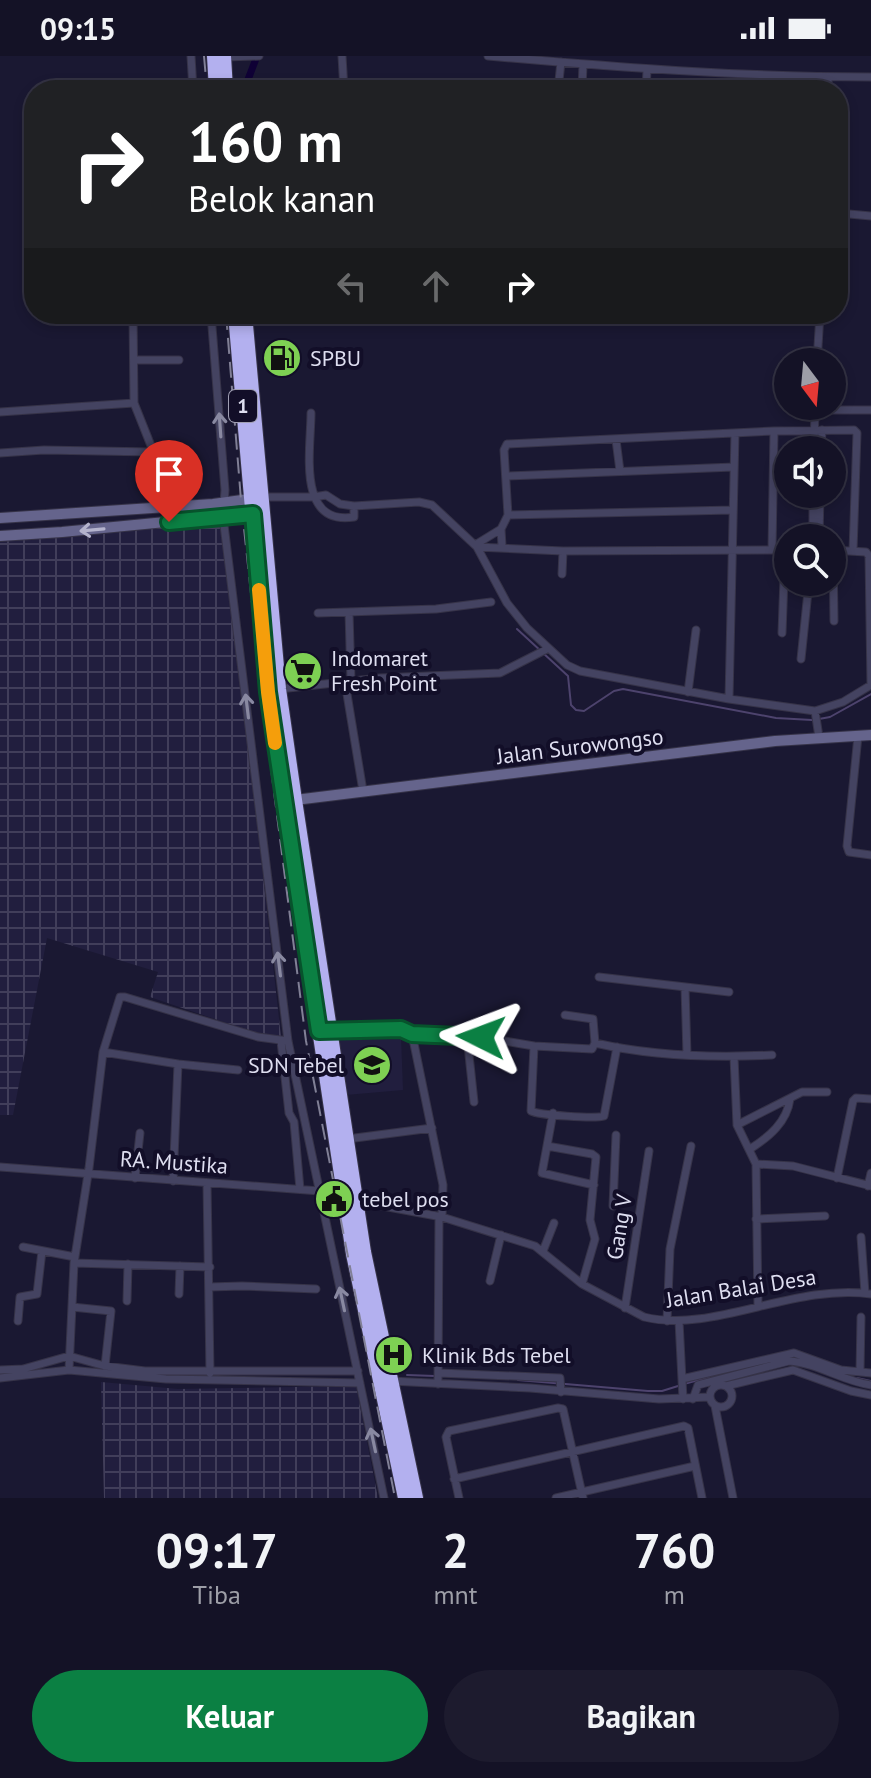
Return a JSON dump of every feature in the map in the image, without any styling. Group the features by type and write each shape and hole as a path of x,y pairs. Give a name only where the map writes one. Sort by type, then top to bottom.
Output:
{"highway":[{"path":"217,80 221,56"},
{"path":"221,56 225,80"},
{"name":"1","path":"236,324 279,689 353,1254 405,1498"},
{"name":"1","path":"246,324 268,692 364,1252 416,1498"}],"street":[{"path":"191,56 192,80"},
{"path":"221,56 259,56"},
{"path":"342,56 343,80"},
{"path":"488,56 647,70 871,77"},
{"path":"559,80 561,62"},
{"path":"582,80 583,64"},
{"path":"646,80 647,70"},
{"path":"848,214 871,216"},
{"path":"133,324 134,403 175,506"},
{"path":"212,324 225,490 223,517 300,1189"},
{"path":"818,348 819,324"},
{"path":"134,360 179,360"},
{"path":"0,412 134,403"},
{"path":"846,409 871,410"},
{"path":"311,413 310,469 317,499 333,516 350,518 354,510"},
{"path":"817,420 819,436"},
{"path":"817,436 818,430"},
{"path":"476,546 501,529 508,515 504,450 507,444 854,430 857,433 853,551"},
{"path":"476,546 563,551 772,550 774,431"},
{"path":"729,699 735,433"},
{"path":"616,440 620,471"},
{"path":"0,453 40,450 152,452"},
{"path":"507,476 734,467"},
{"path":"0,518 223,502 258,505 317,499 354,510 419,502 432,505 476,546 507,603 543,650 567,665 580,671 816,717 871,685 869,556 866,552 846,551"},
{"path":"0,536 223,517 258,505"},
{"path":"508,515 733,510"},
{"path":"61,513 62,532"},
{"path":"501,529 502,546"},
{"path":"562,574 563,551"},
{"path":"782,633 784,596"},
{"path":"801,659 808,596"},
{"path":"833,596 834,621"},
{"path":"318,613 436,609 491,602"},
{"path":"349,612 348,682 363,791"},
{"path":"688,692 696,630"},
{"path":"279,689 500,673 543,650"},
{"path":"816,717 819,737"},
{"name":"Jalan Surowongso","path":"295,800 819,737 871,735"},
{"path":"858,736 847,846 852,853 871,855"},
{"path":"599,977 729,992"},
{"path":"685,987 687,1055"},
{"path":"69,1363 75,1260 103,1052 123,996 258,1037 285,1041"},
{"path":"324,1030 401,1029 412,1034 467,1036 534,1046 592,1049 595,1020 565,1015"},
{"path":"412,1034 443,1185 438,1378"},
{"path":"467,1036 474,1102"},
{"path":"285,1041 320,1191 384,1498"},
{"path":"595,1043 687,1055 772,1055"},
{"path":"534,1046 531,1109 538,1115 553,1113 596,1118 604,1116 617,1047"},
{"path":"103,1052 238,1070"},
{"path":"734,1057 737,1125 756,1164 758,1306"},
{"path":"173,1181 178,1064"},
{"path":"737,1125 806,1090 827,1092"},
{"path":"837,1178 853,1101 856,1098 871,1099"},
{"path":"750,1149 779,1124 790,1099"},
{"path":"553,1113 542,1173 613,1191"},
{"path":"347,1139 432,1128"},
{"path":"135,1178 140,1133"},
{"path":"613,1206 616,1135"},
{"path":"547,1146 594,1154 596,1159 590,1220 595,1239 582,1284"},
{"path":"667,1321 670,1249 691,1146"},
{"name":"Gang V","path":"625,1308 649,1151"},
{"path":"756,1164 793,1166 870,1186 871,1173"},
{"name":"RA. Mustika","path":"0,1167 320,1191 345,1190"},
{"path":"207,1183 210,1376"},
{"name":"Jalan Balai Desa","path":"356,1201 440,1217 535,1246 582,1284 644,1317 679,1321 818,1293 868,1294"},
{"path":"756,1219 825,1216"},
{"path":"543,1251 554,1223"},
{"path":"490,1281 501,1235"},
{"path":"861,1237 868,1294"},
{"path":"23,1247 75,1260 210,1267"},
{"path":"18,1321 20,1296 37,1294 42,1251"},
{"path":"127,1301 128,1264"},
{"path":"179,1294 180,1266"},
{"path":"209,1287 316,1289"},
{"path":"72,1307 111,1311 105,1366"},
{"path":"860,1372 861,1317"},
{"path":"679,1321 683,1399"},
{"path":"682,1383 794,1353 871,1385"},
{"path":"693,1399 698,1385 789,1361 847,1376 871,1373"},
{"path":"0,1378 69,1363 117,1377 359,1377"},
{"path":"0,1370 69,1363 210,1376"},
{"path":"710,1397 715,1387 793,1370 871,1395"},
{"path":"391,1381 438,1378 530,1382 683,1399 710,1397"},
{"path":"530,1382 560,1378 561,1387"},
{"path":"715,1406 730,1403 732,1394 726,1386"},
{"path":"710,1397 715,1406 733,1498"},
{"path":"459,1498 446,1437 449,1431 562,1408 582,1495"},
{"path":"454,1479 684,1426 688,1428 702,1498"},
{"path":"556,1498 582,1495 695,1466"}],"shaded area":[{"path":"223,517 281,1037 250,1031 150,997 158,972 47,938 13,1115 0,1115 0,536"},
{"name":"SDN Tebel","path":"401,1036 403,1090 346,1095 337,1039"},
{"path":"101,1382 178,1389 356,1386 378,1498 104,1498"}],"waterway":[{"path":"248,80 257,56"},
{"path":"517,629 568,676 571,705 576,710 584,711 614,691 623,689 776,718 812,720"},
{"path":"819,719 830,717 871,694"},
{"path":"684,1384 720,1374"},
{"path":"407,1375 435,1376"},
{"path":"857,1378 871,1381"},
{"path":"518,1380 648,1391 678,1386"}],"railway":[{"path":"204,56 206,80"},
{"path":"227,324 241,500 263,706 306,1041 395,1498"}],"slow traffic":[{"path":"259,590 275,743"}],"place":[{"name":"SPBU","path":"282,358"},
{"name":"Indomaret Fresh Point","path":"303,671"},
{"name":"SDN Tebel","path":"372,1065"},
{"name":"tebel pos","path":"334,1199"},
{"name":"Klinik Bds Tebel","path":"394,1355"}],"route":[{"path":"169,522 253,514 268,692 319,1031 401,1029 412,1034 481,1037"}]}
